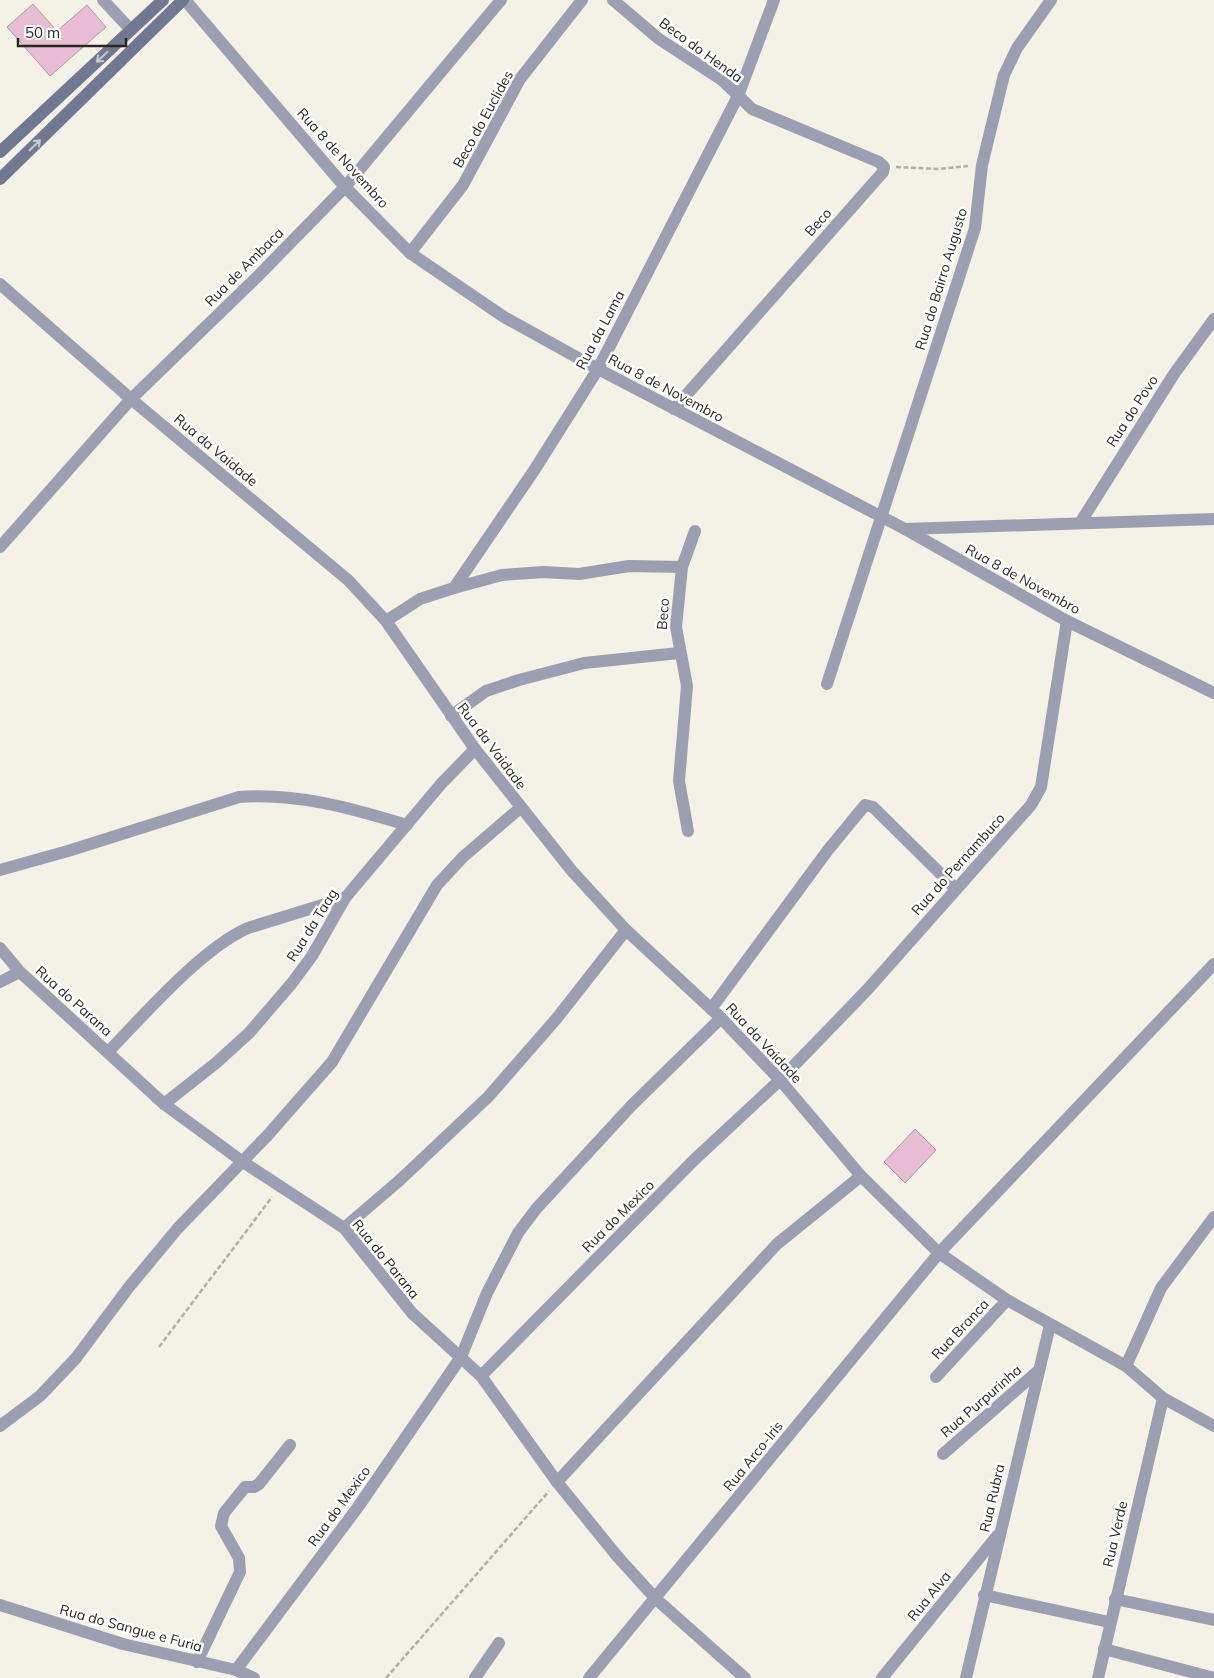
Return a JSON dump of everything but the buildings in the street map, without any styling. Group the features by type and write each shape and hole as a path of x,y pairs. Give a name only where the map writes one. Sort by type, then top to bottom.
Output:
{"main road":[{"path":"0,152 163,0"},
{"path":"0,179 184,0"}],"street":[{"path":"103,0 131,30"},
{"name":"Rua 8 de Novembro","path":"184,0 344,187 410,253 504,316 598,369 905,529 1067,621 1214,693"},
{"name":"Rua de Ambaca","path":"0,547 131,399 258,277 344,187 501,0"},
{"name":"Beco do Euclides","path":"410,253 464,185 520,79 582,0"},
{"name":"Beco do Henda","path":"613,0 659,39 722,80 746,105 758,113 879,162 884,167"},
{"name":"Rua da Lama","path":"454,588 535,469 598,369 738,96 774,0"},
{"name":"Rua do Bairro Augusto","path":"827,684 975,228 982,165 1004,75 1017,48 1051,0"},
{"name":"Beco","path":"674,409 883,172 884,167"},
{"name":"Rua da Vaidade","path":"0,284 131,399 338,570 386,621 475,749 572,871 626,930 721,1018 780,1080 861,1176 939,1253 1007,1300 1126,1366 1163,1398 1214,1426"},
{"name":"Rua do Povo","path":"1080,523 1174,374 1214,319"},
{"path":"905,529 985,528 1214,519"},
{"name":"Beco","path":"688,831 679,781 687,686 679,653 676,627 682,567 695,531"},
{"path":"386,621 420,599 502,575 543,572 579,574 629,566 682,567"},
{"name":"Rua do Pernambuco","path":"780,1080 867,990 1030,805 1041,787 1067,621"},
{"path":"451,716 486,691 519,680 584,663 679,653"},
{"name":"Rua da Taag","path":"164,1104 216,1063 249,1033 292,983 312,956 345,898 441,784 475,749"},
{"path":"0,870 68,851 240,797 264,795 326,802 407,824"},
{"path":"711,1009 822,858 865,805 873,807 956,889"},
{"path":"0,1426 40,1396 76,1358 129,1287 178,1228 243,1162 332,1062 437,885 463,857 520,808"},
{"path":"108,1052 172,988 236,934 248,928 345,898"},
{"path":"344,1228 400,1180 488,1097 557,1018 626,930"},
{"name":"Rua do Parana","path":"0,948 20,972 164,1104 243,1162 344,1228 412,1313 481,1376 557,1482 617,1556 656,1598 744,1678"},
{"name":"Rua Arco-Iris","path":"589,1678 939,1253 1214,964"},
{"path":"0,982 20,972"},
{"name":"Rua do Mexico","path":"236,1670 358,1508 461,1357 501,1264 518,1232 536,1209 632,1105 721,1018"},
{"name":"Rua do Mexico","path":"481,1376 694,1160 780,1080"},
{"path":"557,1482 777,1244 861,1176"},
{"path":"1126,1366 1162,1288 1214,1217"},
{"name":"Rua Branca","path":"936,1377 1007,1300"},
{"name":"Rua Rubra","path":"966,1678 984,1595 1050,1325"},
{"name":"Rua Purpurinha","path":"943,1454 1038,1370"},
{"name":"Rua Verde","path":"1098,1678 1109,1622 1163,1398"},
{"path":"197,1662 240,1572 238,1558 221,1526 224,1513 245,1487 254,1487 259,1484 290,1445"},
{"name":"Rua Alva","path":"882,1678 999,1534"},
{"path":"984,1595 1109,1622"},
{"path":"1115,1599 1214,1620"},
{"name":"Rua do Sangue e Furia","path":"0,1605 123,1644 236,1670 254,1678"},
{"path":"475,1678 499,1643"},
{"path":"1104,1649 1214,1678"}],"path":[{"path":"884,167 939,169 982,165"},
{"path":"159,1347 280,1186"},
{"path":"386,1678 557,1482"}]}
